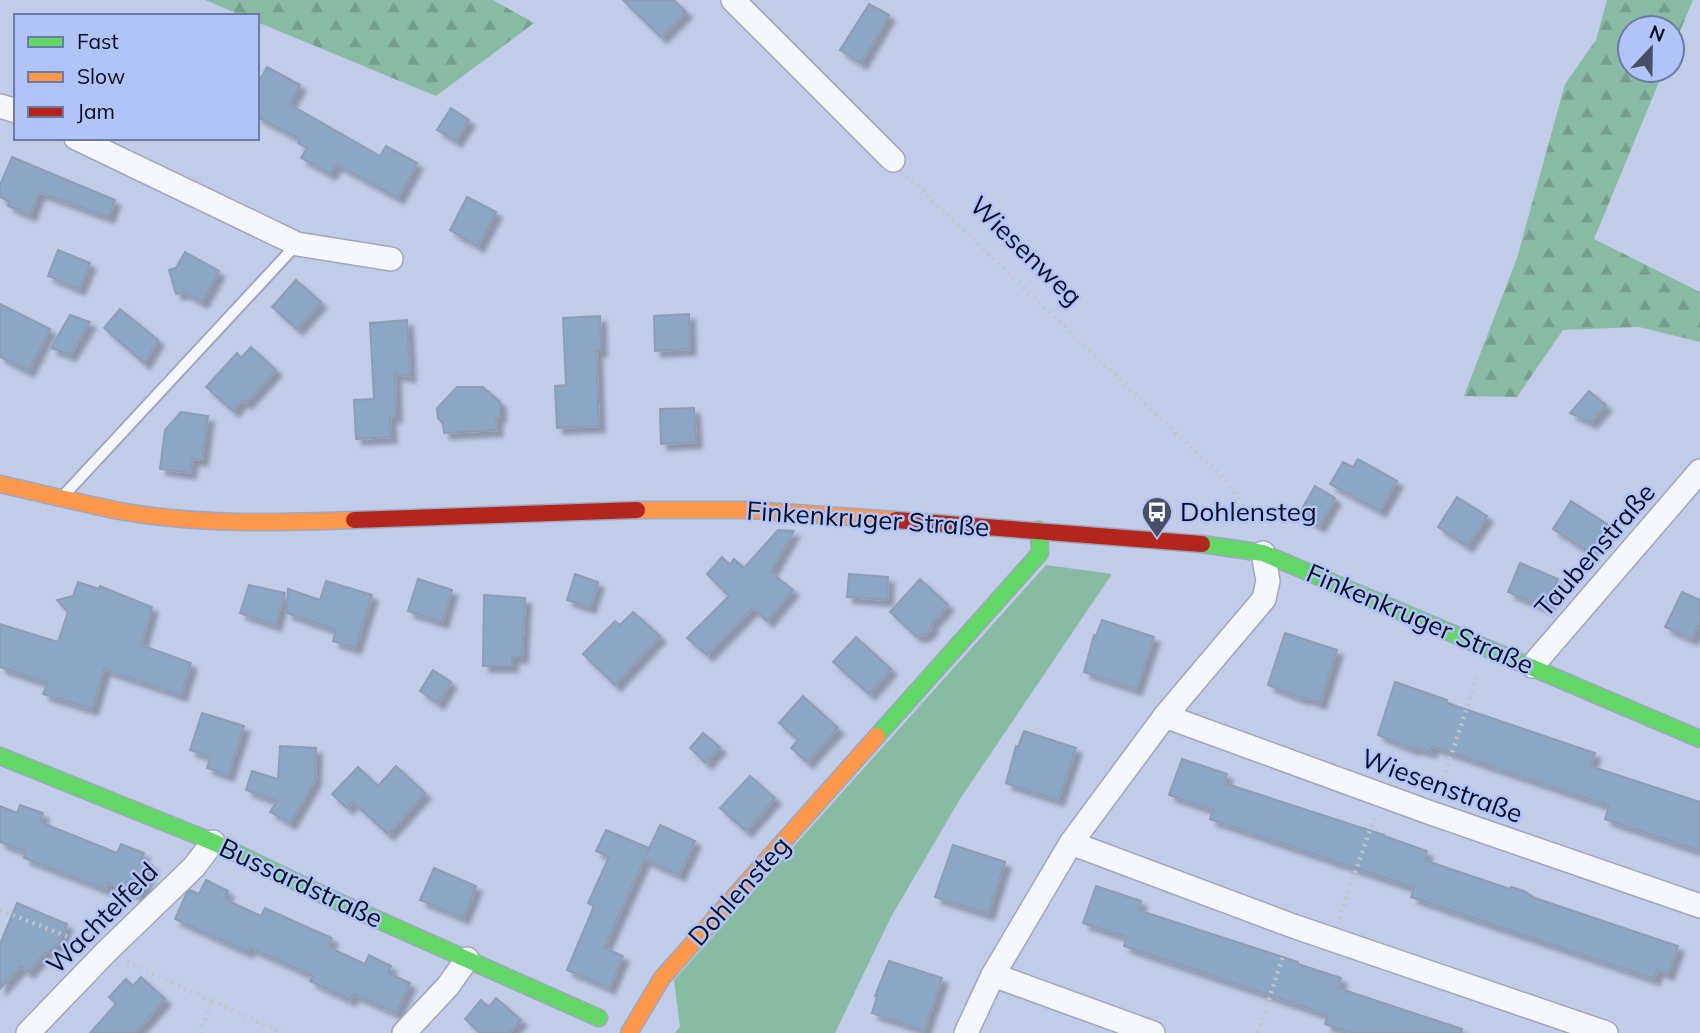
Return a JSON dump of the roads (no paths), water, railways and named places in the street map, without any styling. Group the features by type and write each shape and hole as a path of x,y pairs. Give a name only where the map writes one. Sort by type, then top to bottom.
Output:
{"street":[{"path":"733,0 893,160"},
{"path":"80,140 297,244 391,259"},
{"name":"Taubenstraße","path":"1532,666 1700,471"},
{"name":"Finkenkruger Straße","path":"0,484 121,511 263,524 619,510 751,510 1220,545 1264,553 1700,739"},
{"name":"Dohlensteg","path":"629,1033 662,978 1040,553 1039,530"},
{"path":"965,1033 993,975 1071,843 1165,716 1264,599 1268,581 1264,553"},
{"name":"Wiesenstraße","path":"1165,716 1700,906"},
{"name":"Bussardstraße","path":"0,756 213,842 338,902 599,1018"},
{"name":"Wachtelfeld","path":"28,1033 106,952 194,867 213,842"},
{"path":"1071,843 1293,926 1606,1033"},
{"path":"404,1033 448,986 467,959"},
{"path":"993,975 1153,1033"}],"lane":[{"path":"61,499 297,244"}],"place":[{"name":"Dohlensteg","path":"1157,539"}]}
